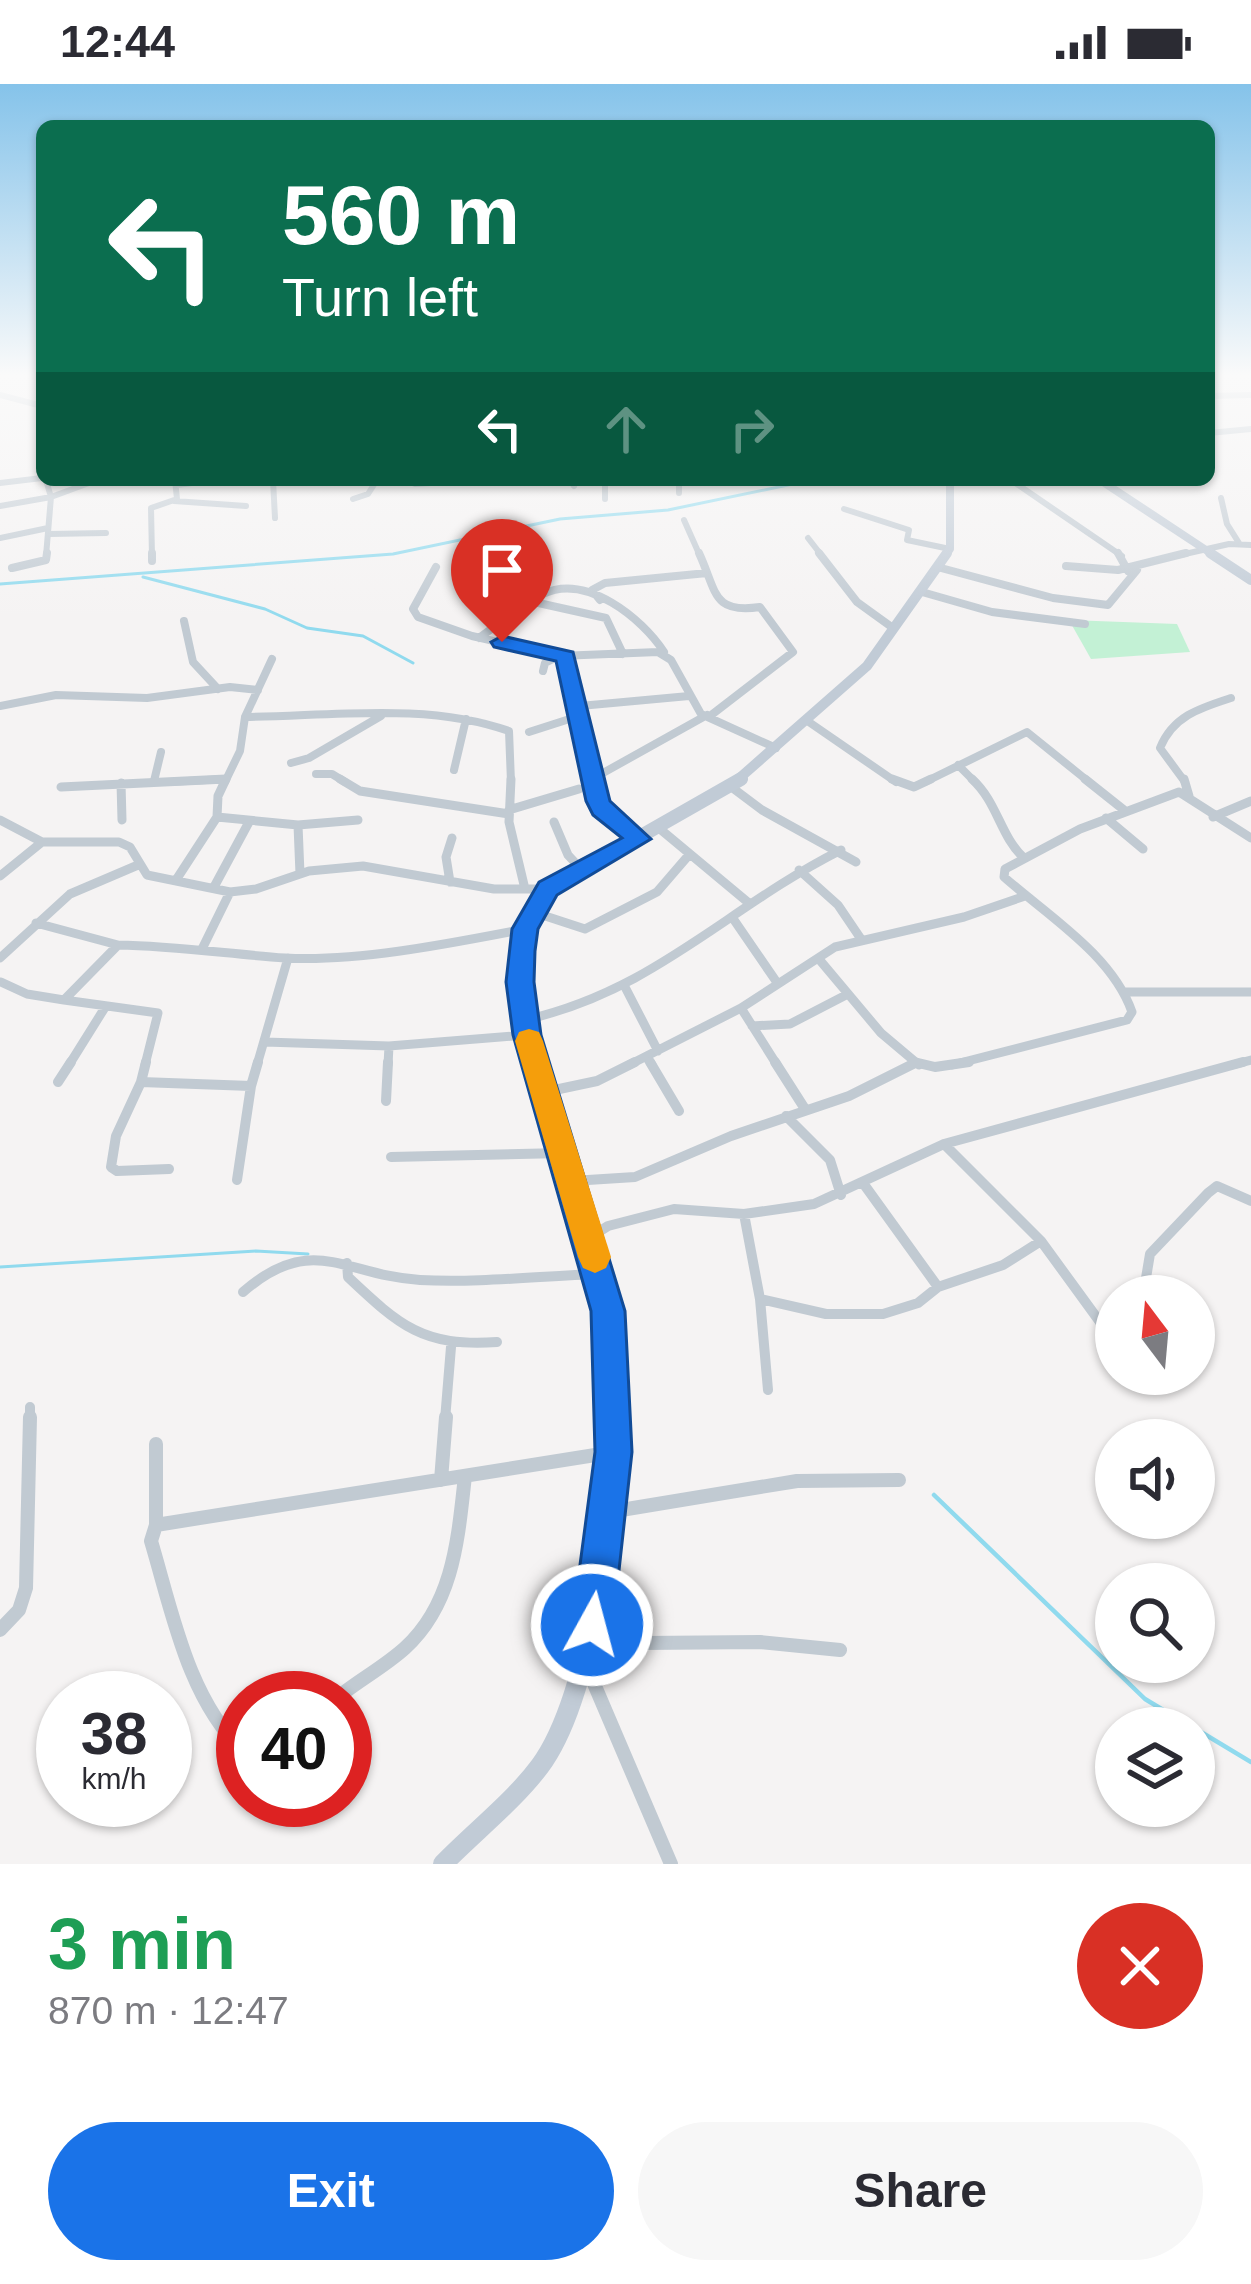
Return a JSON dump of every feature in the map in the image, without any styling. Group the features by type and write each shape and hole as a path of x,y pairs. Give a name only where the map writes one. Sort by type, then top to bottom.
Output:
{"street":[{"path":"0,483 36,480"},
{"path":"47,486 51,497"},
{"path":"0,506 81,486"},
{"path":"174,501 176,486"},
{"path":"272,486 275,518"},
{"path":"352,499 368,494 373,486"},
{"path":"605,486 605,499"},
{"path":"679,486 679,493"},
{"path":"443,1864 539,1766 561,1728 592,1625 609,1512 614,1452 610,1333 599,1274 526,1027 520,982 525,929 548,889 730,786 867,667 941,568 950,549 955,486"},
{"path":"1020,486 1124,557 1132,570"},
{"path":"1109,486 1251,580"},
{"path":"12,568 46,560 45,507 51,497"},
{"path":"1221,498 1230,533 1239,543"},
{"path":"152,560 151,508 174,501 246,506"},
{"path":"844,509 909,530 907,540 950,549"},
{"path":"595,778 708,715 787,661 793,652 760,608 732,611 723,606 684,520"},
{"path":"0,538 48,531 106,533"},
{"path":"808,538 857,602 892,628"},
{"path":"1066,566 1132,570 1203,549 1251,545"},
{"path":"436,567 413,609 418,617 479,638 562,656 665,655"},
{"path":"941,568 1053,598 1108,604 1132,570"},
{"path":"600,600 592,590 605,583 707,573"},
{"path":"479,638 532,602 559,590 600,600 645,622 689,696 708,715 776,749"},
{"path":"922,592 992,612 1084,624"},
{"path":"532,602 605,618 619,652 628,656"},
{"path":"184,621 193,662 218,688"},
{"path":"543,671 545,663 562,656"},
{"path":"562,656 581,711 602,809 639,839"},
{"path":"218,817 216,803 240,752 245,717 272,658"},
{"path":"0,706 60,694 143,698 218,688 258,690"},
{"path":"529,732 581,711 689,696"},
{"path":"1189,796 1184,775 1160,748 1163,737 1190,712 1231,698"},
{"path":"291,763 382,716"},
{"path":"245,717 466,719 509,731 509,812 525,889"},
{"path":"454,770 466,719"},
{"path":"806,720 904,786 921,785 1027,732 1124,810"},
{"path":"154,781 161,752"},
{"path":"958,765 992,798 1013,848 1024,858"},
{"path":"316,774 332,774 360,791 509,812 579,789"},
{"path":"61,788 226,779"},
{"path":"121,783 122,820"},
{"path":"730,786 764,816 823,838 856,862"},
{"path":"818,958 846,994 915,1063 934,1068 1127,1020 1132,1016 1125,992 1097,959 1002,873 1106,818 1179,792 1251,838"},
{"path":"1213,817 1251,801"},
{"path":"176,880 207,825 218,817 298,825 358,820"},
{"path":"1106,818 1143,849"},
{"path":"0,820 42,842 119,842 130,847 147,875 230,892 300,874 363,866 450,882 548,889"},
{"path":"214,886 249,822"},
{"path":"554,822 568,855 580,868"},
{"path":"298,825 300,874"},
{"path":"660,829 749,904"},
{"path":"450,882 446,857 452,838"},
{"path":"0,876 42,842"},
{"path":"265,1042 389,1046 526,1027 583,1008 665,967 799,870 841,850"},
{"path":"533,913 585,929 657,892 688,856"},
{"path":"0,958 70,894 138,865"},
{"path":"799,870 838,905 861,939"},
{"path":"202,947 230,892"},
{"path":"544,1092 597,1081 741,1008 818,958 861,939 964,917 1025,896"},
{"path":"732,917 778,984"},
{"path":"35,923 118,945 202,947 288,958 434,946 525,929"},
{"path":"64,1000 118,945"},
{"path":"237,1180 251,1086 288,958"},
{"path":"1,982 28,994 104,1009 158,1013 141,1082 116,1136 111,1167 117,1171 169,1169"},
{"path":"625,986 680,1111"},
{"path":"1125,992 1246,993 1251,1007"},
{"path":"752,1026 776,1028 846,994"},
{"path":"741,1008 805,1109"},
{"path":"58,1082 104,1009"},
{"path":"386,1101 389,1046"},
{"path":"589,1238 630,1219 674,1209 744,1214 841,1195 944,1144 1251,1060"},
{"path":"572,1181 635,1177 849,1096 915,1063"},
{"path":"141,1082 251,1086"},
{"path":"786,1116 832,1160 841,1179 841,1195"},
{"path":"944,1144 1041,1241 1095,1312"},
{"path":"391,1157 424,1151 503,1157 563,1153"},
{"path":"862,1183 938,1287"},
{"path":"1146,1275 1150,1254 1208,1192 1217,1186 1228,1188 1251,1201"},
{"path":"744,1214 760,1299 768,1390"},
{"path":"760,1299 826,1315 883,1314 918,1304 938,1287 1003,1265 1041,1241"},
{"path":"243,1292 266,1272 287,1263 325,1257 396,1277 442,1281 599,1274"},
{"path":"347,1263 348,1277 396,1322 451,1347 497,1342"},
{"path":"441,1480 451,1347"},
{"path":"0,1630 19,1610 26,1588 30,1407"},
{"path":"155,1444 156,1525 151,1541 184,1646 216,1719"},
{"path":"156,1525 200,1514 614,1452"},
{"path":"372,1674 430,1623 443,1600 465,1476"},
{"path":"609,1512 763,1484 843,1478 899,1480"},
{"path":"592,1625 643,1642 760,1642 840,1650"},
{"path":"584,1660 670,1864"}],"green space":[{"path":"1069,620 1177,624 1190,652 1091,659"}],"waterway":[{"path":"0,584 393,554 560,519 668,510 783,486"},
{"path":"143,577 265,609 307,628 363,636 413,663"},
{"path":"0,1267 256,1251 308,1254"},
{"path":"934,1495 1158,1707"},
{"path":"1215,1740 1251,1762"}],"slow traffic":[{"path":"529,1041 595,1257"}],"route":[{"path":"502,642 566,656 598,801 639,839 548,889 525,929 520,982 527,1035 608,1311 614,1452 592,1625"}]}
